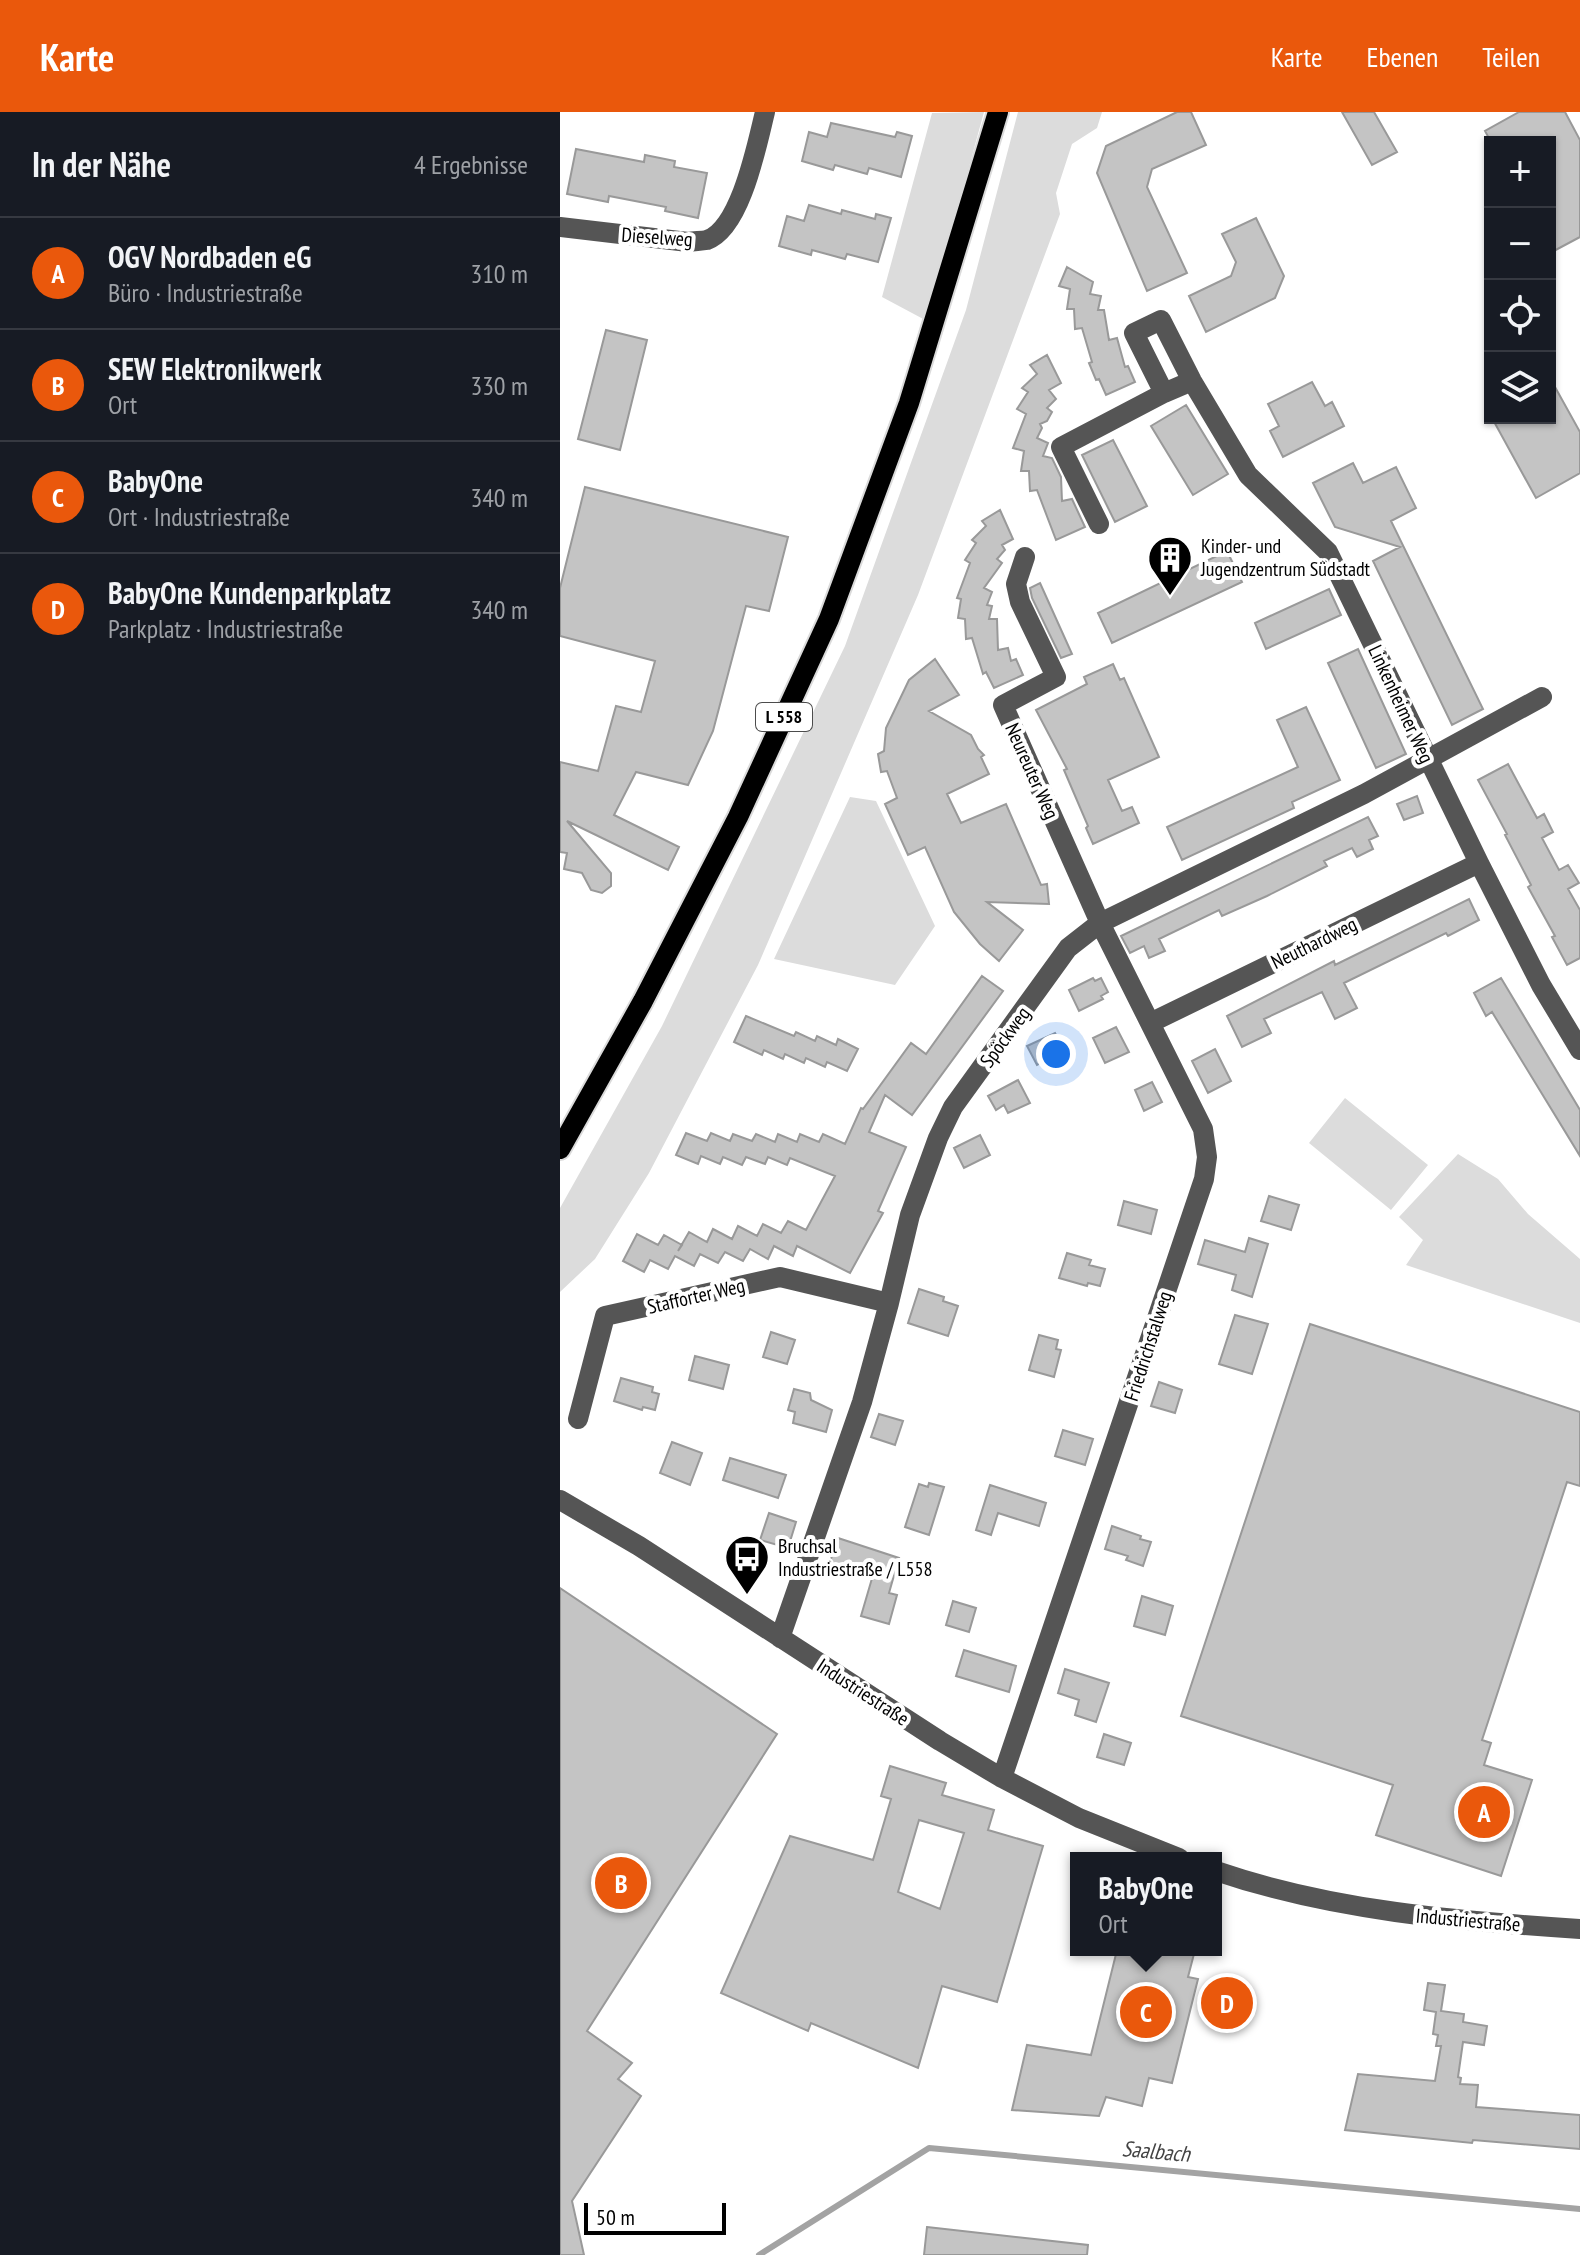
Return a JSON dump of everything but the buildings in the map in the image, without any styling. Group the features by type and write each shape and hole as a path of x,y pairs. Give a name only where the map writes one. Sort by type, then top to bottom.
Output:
{"main road":[{"name":"L 558","path":"560,1149 643,1001 738,817 829,619 909,403 998,112"}],"street":[{"name":"Dieselweg","path":"560,227 688,242 709,239 732,218 752,166 765,112"},
{"name":"Linkenheimer Weg","path":"1164,393 1134,333 1161,320 1192,381 1248,475 1328,552 1427,761 1541,985 1580,1050"},
{"path":"1099,524 1061,447 1192,381"},
{"name":"Neureuter Weg","path":"1025,557 1016,584 1020,602 1056,677 1003,705 1100,923"},
{"name":"Spöckweg","path":"780,1638 862,1402 910,1215 938,1138 953,1107 1068,948 1100,923 1427,761 1542,697"},
{"name":"Neuthardweg","path":"1150,1023 1479,863"},
{"name":"Friedrichstalweg","path":"1002,1778 1204,1179 1207,1157 1203,1129 1100,923"},
{"name":"Stafforter Weg","path":"578,1419 605,1316 780,1277 889,1303"},
{"name":"Industriestraße","path":"560,1500 639,1546 1002,1778 1079,1818 1164,1852"},
{"name":"Industriestraße","path":"1222,1873 1319,1898 1406,1914 1580,1929"}],"shaded area":[{"path":"984,112 927,321 882,297 932,113"},
{"path":"1018,112 1102,112 1097,128 1072,144 1056,193 1060,214 918,595 758,965 649,1173 595,1259 560,1292 560,1208 662,1026 845,646 966,310"},
{"path":"850,797 876,801 935,926 895,985 774,959"},
{"path":"1345,1098 1428,1165 1391,1210 1309,1143"},
{"path":"1458,1154 1498,1179 1528,1214 1580,1259 1580,1323 1406,1265 1423,1240 1399,1217"}],"waterway":[{"name":"Saalbach","path":"759,2255 929,2148 1580,2209"}],"place":[{"name":"Kinder- und Jugendzentrum Südstadt","path":"1170,597"},
{"name":"Bruchsal Industriestraße / L558","path":"747,1596"},
{"name":"OGV Nordbaden eG","path":"1484,1812"},
{"name":"SEW Elektronikwerk","path":"621,1883"},
{"name":"BabyOne Kundenparkplatz","path":"1227,2003"},
{"name":"BabyOne","path":"1146,2012"}]}
